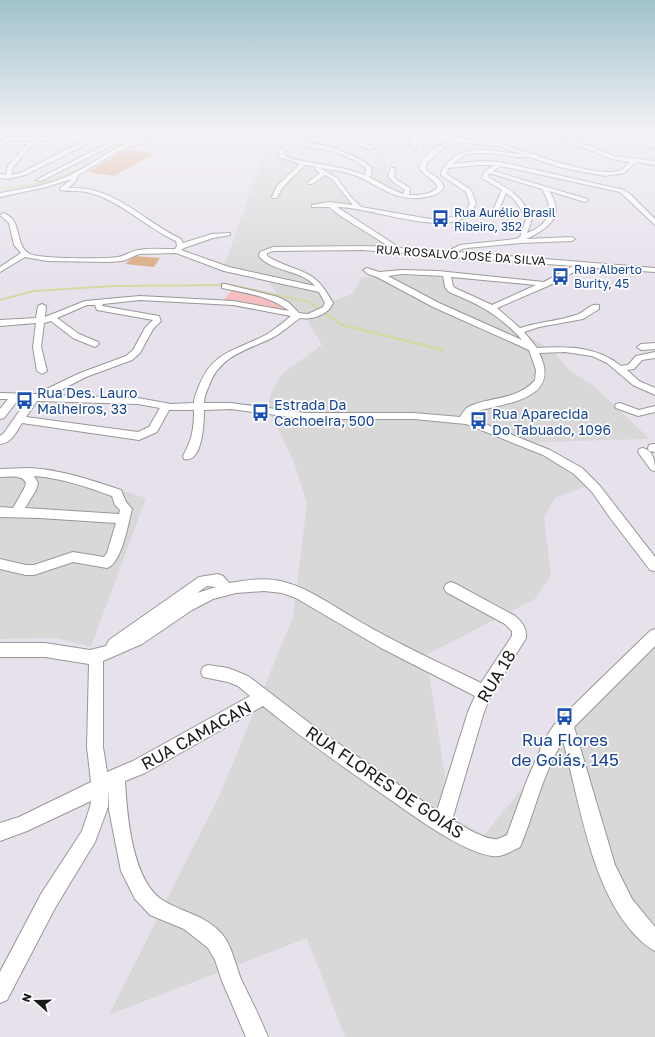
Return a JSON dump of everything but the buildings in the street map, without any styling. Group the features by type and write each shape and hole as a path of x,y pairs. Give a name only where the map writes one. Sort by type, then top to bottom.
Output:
{"street":[{"path":"0,195 57,183 62,180"},
{"path":"73,180 62,189 91,192 103,196 130,210 166,234 179,240 179,249"},
{"path":"274,197 279,187 286,180"},
{"path":"310,183 314,180"},
{"path":"336,180 348,197 359,208"},
{"path":"370,180 392,193 404,196 425,196 440,190 441,185 438,180"},
{"path":"394,180 408,189 404,196"},
{"path":"314,206 329,204 430,221 457,219 467,213 473,204 471,194 466,188 453,180"},
{"path":"489,180 505,189 517,198 527,214 529,222 521,238"},
{"path":"519,180 585,200"},
{"path":"574,180 622,191 655,222"},
{"path":"521,238 540,230 553,215 553,203 544,188"},
{"path":"496,210 505,189"},
{"path":"329,204 344,216 400,250"},
{"path":"3,215 12,222 18,245 25,254 30,257 41,259 108,260 138,252 179,249 212,236 228,234"},
{"path":"450,253 460,247 521,238 572,239"},
{"name":"RUA ROSALVO JOSÉ DA SILVA","path":"323,291 319,284 308,276 264,258 262,254 273,249 357,248 450,253 655,270"},
{"path":"0,323 39,321 52,318 81,304 140,298 233,303 309,318 324,310 329,305 323,291 222,267 179,249"},
{"path":"0,270 25,254"},
{"path":"491,308 545,284 582,264"},
{"path":"367,270 372,274 380,275 401,272 545,284"},
{"path":"380,275 436,305 533,349 582,351 605,358 630,379 655,392"},
{"path":"447,275 449,287 452,290 491,308 506,319 518,331 533,349 541,370 540,381 537,387 522,395 470,410 466,417 468,421"},
{"path":"225,286 279,300 290,306 297,316"},
{"path":"0,440 3,440 8,436 19,419 36,398 84,375 129,358 137,350 149,328 157,321 156,318 100,308 98,306 100,301"},
{"path":"42,306 39,321 38,351 42,371"},
{"path":"518,331 542,324 580,317 596,307"},
{"path":"188,456 194,448 197,436 199,398 205,382 216,363 242,347 271,335 297,316"},
{"path":"52,318 70,332 94,344"},
{"path":"641,347 655,346"},
{"path":"619,369 631,367 639,358 655,355"},
{"path":"640,385 655,382"},
{"path":"0,396 55,400 138,401 166,406 231,406 306,416 414,416 468,421 543,450 572,466 589,480 655,566"},
{"path":"0,416 14,398"},
{"path":"19,419 138,436 150,431 155,426 166,406"},
{"path":"620,406 638,413 655,409"},
{"path":"650,449 655,467"},
{"path":"0,473 45,473 82,481 117,493 124,514 113,555 109,562 105,564 73,556 34,570 26,570 0,564"},
{"path":"17,512 30,490 32,483 29,477 20,473"},
{"path":"0,512 124,514"},
{"path":"640,547 655,552"},
{"path":"0,650 39,650 90,657 96,656 113,651 136,640 190,605 209,595 237,587 260,585 281,586 291,589 411,657 484,692"},
{"name":"RUA 18","path":"442,824 476,712 484,692 519,638 520,630 510,620 451,588"},
{"name":"RUA FLORES DE GOIÁS","path":"208,672 228,675 243,681 310,734 442,824 481,844 496,848 514,841 551,745 566,725 655,636"},
{"path":"96,656 95,746 115,778 118,810 130,871 142,892 157,908 191,922 215,942 223,955 232,982 257,1037"},
{"name":"RUA CAMACAN","path":"0,832 21,825 91,792 264,697"},
{"path":"566,725 582,779 600,852 614,886 634,919 655,940"},
{"path":"0,993 48,901 89,836 100,807 115,778"}],"shaded area":[{"path":"255,180 330,180 352,205 330,203 326,208 392,248 353,246 269,252 265,256 309,273 322,286 330,302 352,294 362,277 438,277 523,333 552,350 568,369 596,388 650,439 535,442 571,461 594,483 555,498 544,517 551,575 535,599 426,655 448,794 444,813 484,835 655,628 655,1037 345,1037 307,938 109,1015 220,794 293,617 307,504 294,462 267,407 272,391 282,374 322,345 303,313 282,299 260,272 224,266"},
{"path":"377,180 390,180 402,194 391,192"},
{"path":"134,256 160,258 154,267 125,264"},
{"path":"232,290 263,298 277,304 291,313 222,302"},
{"path":"49,468 146,498 91,647 56,638 0,639 0,469"}],"waterway":[{"path":"0,188 17,187 49,180"},
{"path":"0,300 34,291 113,286 231,285 310,302 312,304"},
{"path":"312,304 342,325 443,350"}],"place":[{"name":"Rua Aurélio Brasil Ribeiro, 352","path":"441,219"},
{"name":"Rua Alberto Burity, 45","path":"561,276"},
{"name":"Rua Des. Lauro Malheiros, 33","path":"24,400"},
{"name":"Estrada Da Cachoeira, 500","path":"261,412"},
{"name":"Rua Aparecida Do Tabuado, 1096","path":"479,421"},
{"name":"Rua Flores de Goiás, 145","path":"565,717"}]}
